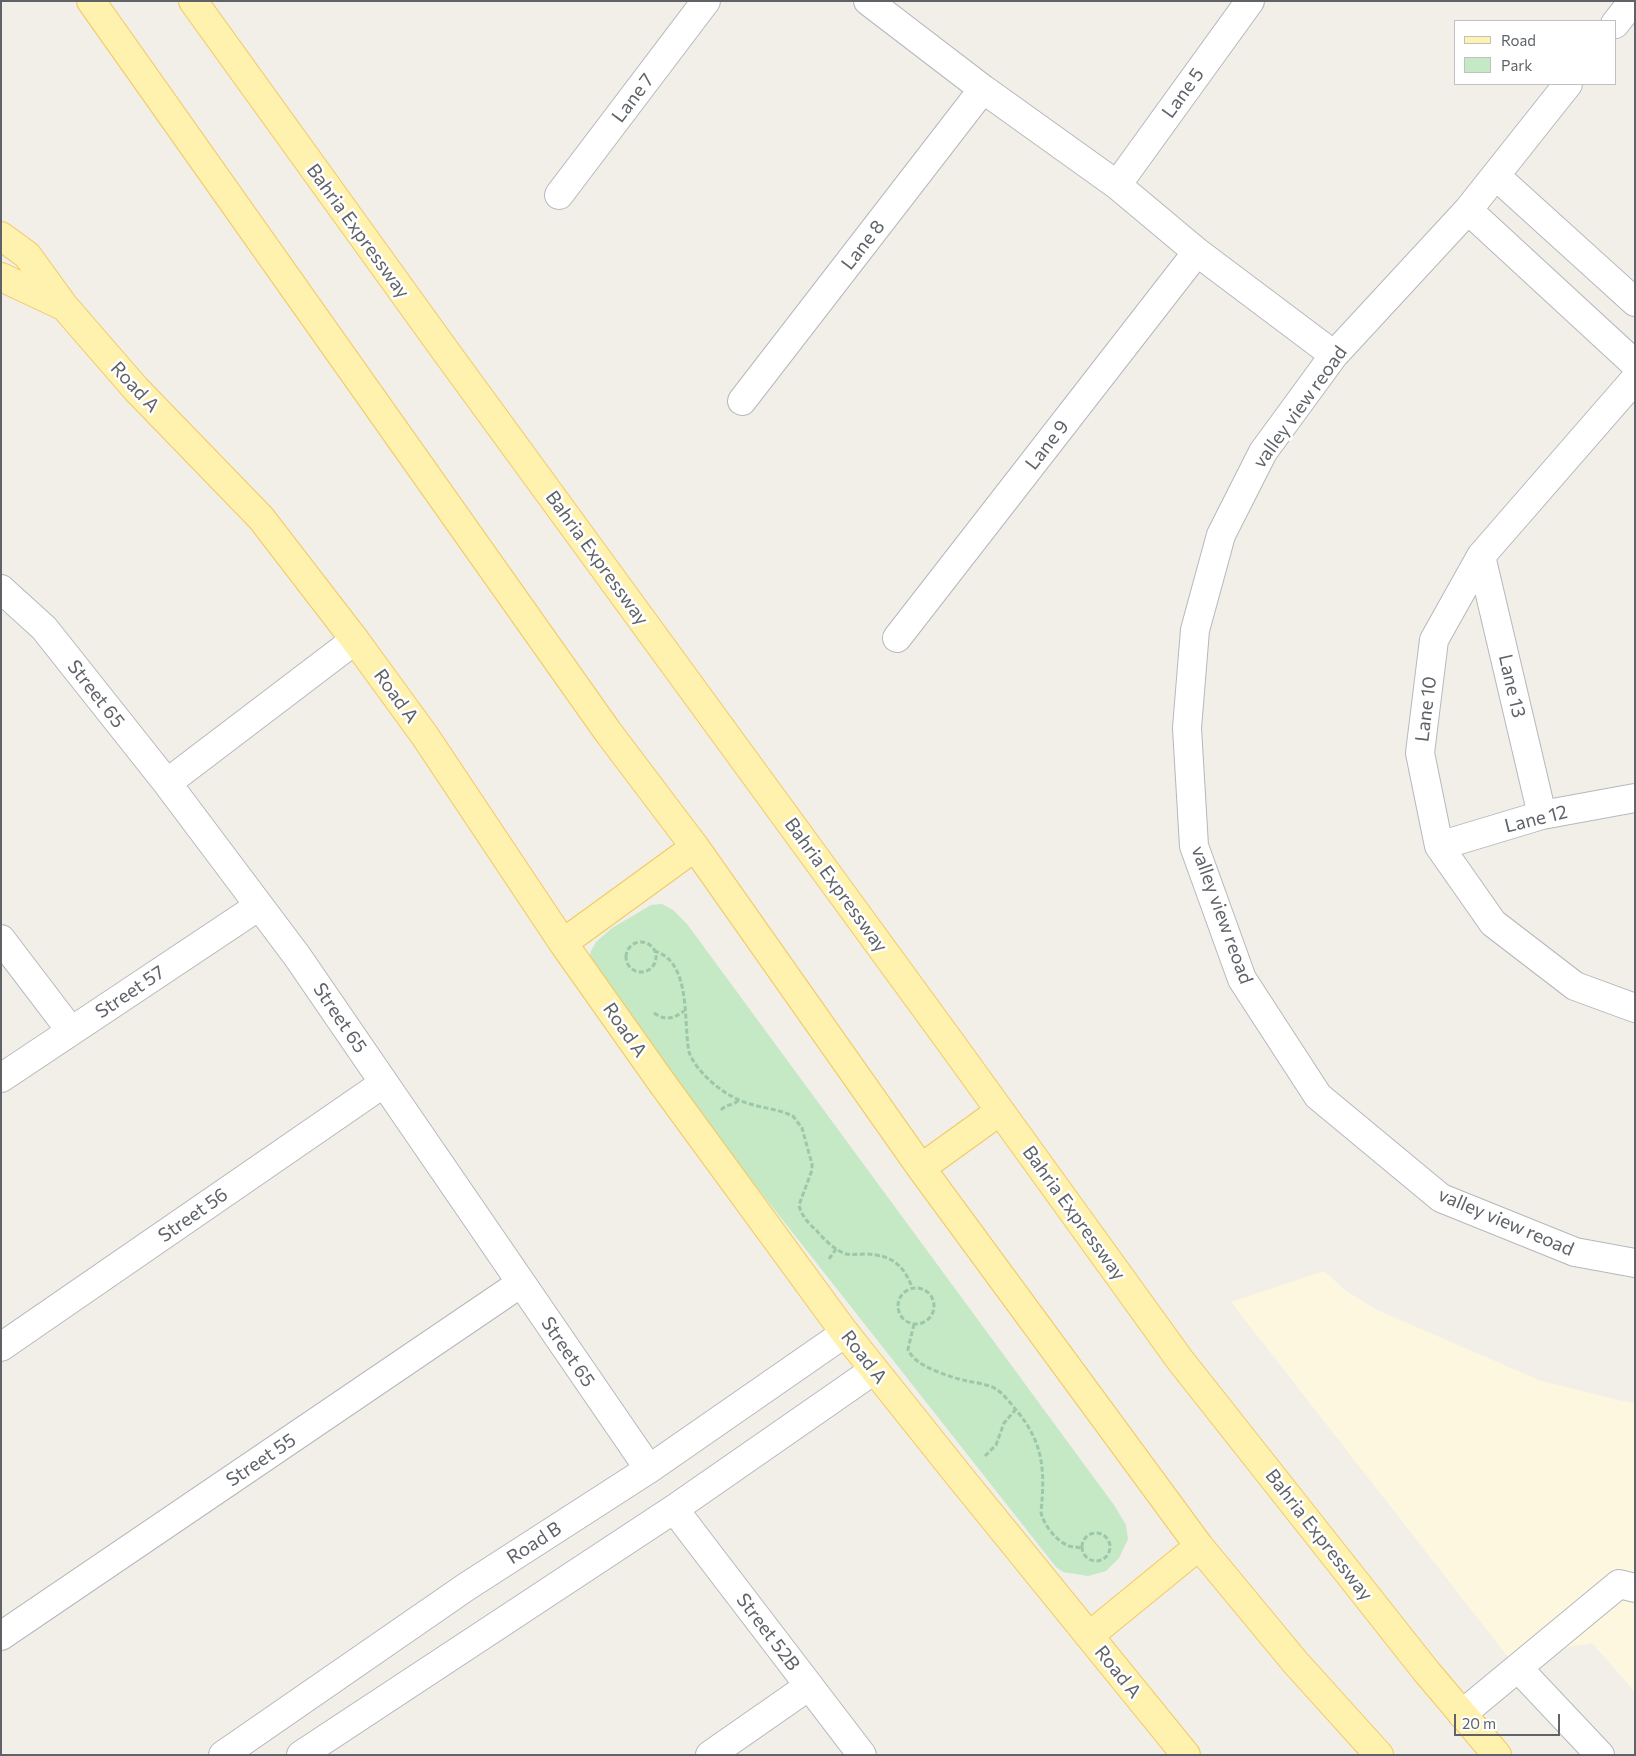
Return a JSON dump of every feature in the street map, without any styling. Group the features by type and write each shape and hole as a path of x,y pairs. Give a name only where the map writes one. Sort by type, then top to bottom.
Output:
{"main road":[{"path":"91,1 608,732 695,847 921,1168 1200,1546 1295,1662 1379,1755"},
{"name":"Bahria Expressway","path":"193,1 1180,1360 1426,1671 1497,1755"},
{"name":"Road A","path":"1,236 27,255 64,306 136,389 261,518 355,640 425,736 563,943 662,1083 845,1333 1186,1755"},
{"path":"1,277 64,306"},
{"path":"563,943 695,847"},
{"path":"921,1168 1000,1111"},
{"path":"1088,1636 1200,1546"}],"street":[{"name":"Lane 7","path":"559,195 706,1"},
{"path":"868,1 983,89 1116,185 1197,252 1334,355"},
{"name":"Lane 5","path":"1116,185 1250,1"},
{"path":"1616,23 1633,1"},
{"name":"valley view reoad","path":"1567,85 1468,210 1334,355 1263,452 1221,535 1195,630 1187,728 1194,846 1242,979 1318,1096 1441,1198 1576,1252 1635,1263"},
{"name":"Lane 8","path":"742,401 983,89"},
{"path":"1496,176 1635,302"},
{"path":"1468,210 1635,364"},
{"name":"Lane 9","path":"897,638 1197,252"},
{"name":"Lane 10","path":"1635,379 1481,556 1434,640 1420,753 1439,846 1493,923 1575,986 1635,1008"},
{"name":"Lane 13","path":"1481,556 1542,815"},
{"name":"Street 65","path":"1,589 44,628 167,783 298,956 649,1469"},
{"path":"167,783 355,640"},
{"name":"Lane 12","path":"1439,846 1542,815 1635,798"},
{"name":"Street 57","path":"1,1078 259,906"},
{"path":"1,939 71,1031"},
{"name":"Street 56","path":"1,1347 384,1083"},
{"name":"Street 55","path":"1,1636 521,1283"},
{"name":"Road B","path":"223,1755 466,1586 649,1469 845,1333"},
{"path":"302,1755 674,1509 874,1370"},
{"name":"Street 52B","path":"674,1509 862,1755"},
{"path":"1462,1714 1619,1584 1635,1588"},
{"path":"1518,1668 1600,1755"},
{"path":"710,1755 809,1686"}],"path":[{"path":"654,952 653,965 645,971 641,972 632,969 626,961 627,951 634,944 647,944 654,952 661,953 667,958 678,974 683,992 689,1052 699,1069 716,1086 732,1096 747,1104 793,1116 802,1128 812,1170 799,1205 808,1222 836,1249 846,1254 870,1255 892,1259 906,1274 912,1288"},
{"path":"918,1287 928,1292 934,1302 934,1309 929,1319 914,1324 902,1318 897,1306 901,1294 912,1288 918,1287"},
{"path":"914,1324 908,1349 909,1353 920,1362 944,1374 997,1389 1029,1426 1038,1445 1042,1462 1041,1512 1044,1522 1064,1543 1081,1548"},
{"path":"960,1477 996,1445 1004,1423 1016,1409"},
{"path":"1091,1534 1101,1534 1110,1544 1109,1554 1097,1562 1088,1559 1081,1548 1084,1539 1091,1534"}],"shaded area":[{"path":"1324,1271 1346,1291 1377,1310 1541,1381 1635,1403 1635,1692 1592,1643 1508,1657 1231,1302"}],"green space":[{"path":"662,904 673,910 687,924 1114,1505 1126,1525 1128,1539 1119,1558 1106,1571 1088,1576 1063,1572 1056,1567 655,1058 589,962 591,951 596,942 612,928 651,905"}]}
